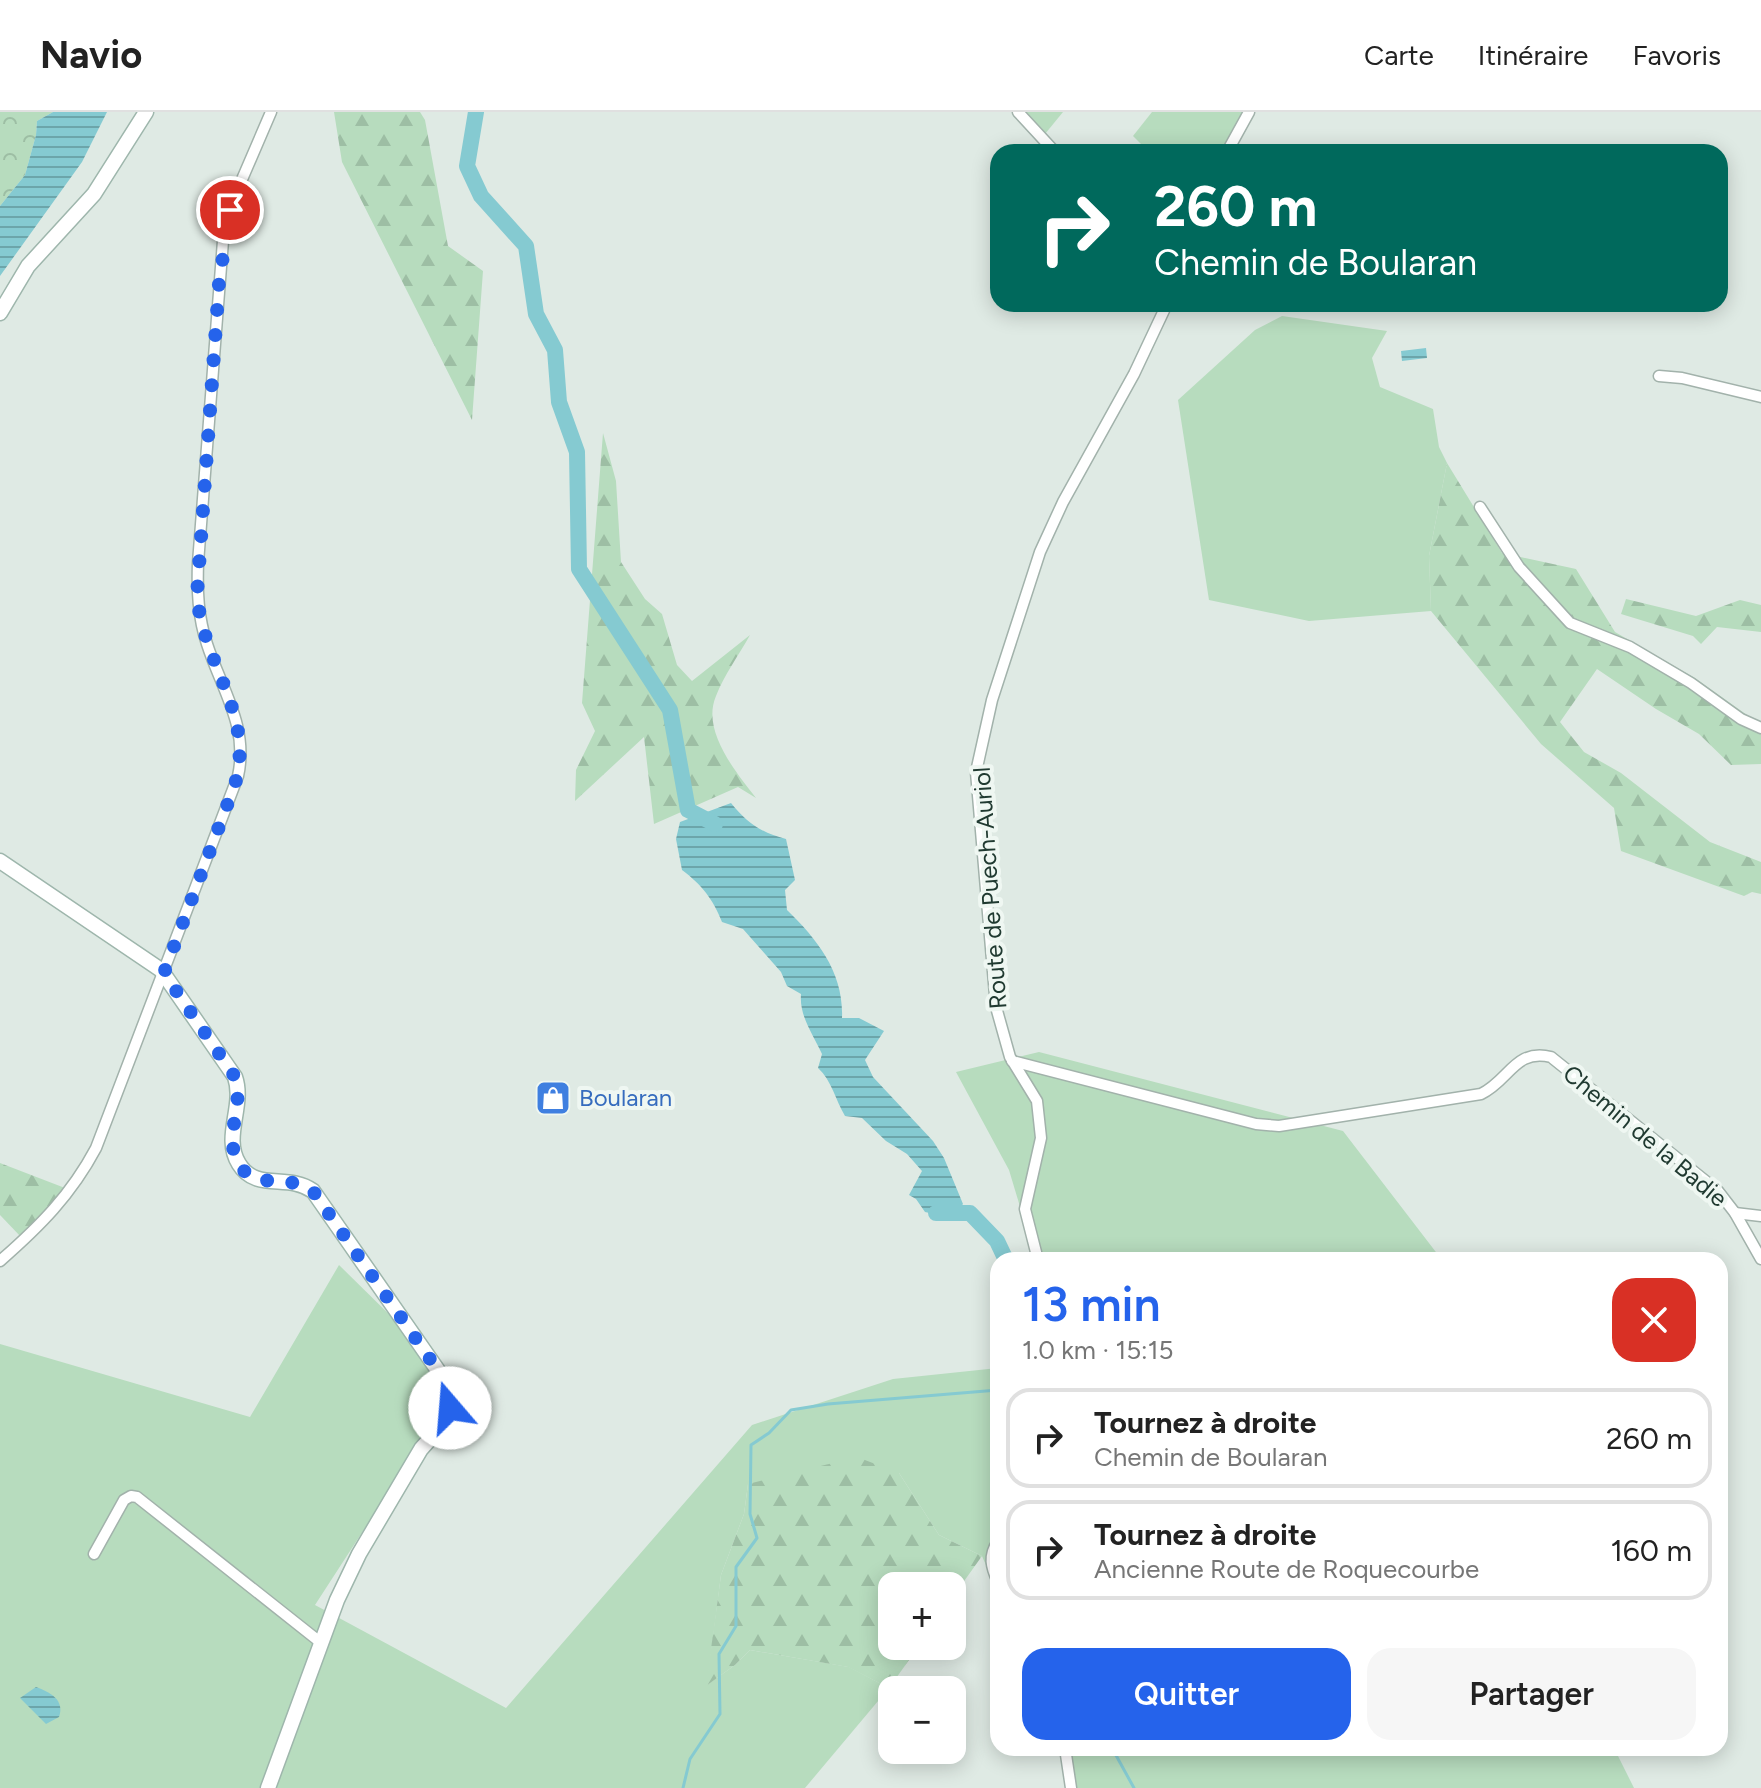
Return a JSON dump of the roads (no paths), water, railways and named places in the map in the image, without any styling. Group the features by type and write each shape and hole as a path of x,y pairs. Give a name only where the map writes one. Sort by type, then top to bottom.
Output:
{"street":[{"path":"0,313 28,266 94,194 146,112"},
{"path":"0,1261 66,1198 91,1158 164,973 241,762 238,726 201,621 197,595 198,563 223,241 237,191 271,112"},
{"path":"1018,112 1048,144"},
{"path":"1231,144 1249,112"},
{"name":"Route de Puech-Auriol","path":"1036,1252 1025,1209 1041,1138 1037,1101 1012,1061 996,1007 976,772 992,700 1040,552 1068,492 1134,374 1163,312"},
{"path":"1659,376 1682,378 1761,397"},
{"path":"1480,507 1519,567 1570,623 1630,647 1691,683 1741,719 1761,728"},
{"path":"0,861 164,973 235,1077 239,1097 232,1147 238,1164 254,1179 294,1181 313,1191 446,1382 451,1394 444,1423 421,1449 359,1554 320,1642 268,1788"},
{"name":"Chemin de la Badie","path":"1012,1061 1256,1124 1279,1126 1481,1094 1500,1082 1519,1061 1543,1055 1562,1065 1718,1191 1735,1213 1761,1259"},
{"path":"1735,1213 1761,1216"},
{"path":"94,1554 124,1500 137,1497 320,1642"},
{"path":"1066,1756 1071,1788"}],"water":[{"path":"53,112 107,112 82,162 0,276 0,206 25,175 37,121"},
{"path":"1426,348 1427,358 1402,361 1401,351"},
{"path":"731,803 756,826 786,839 795,880 785,890 787,910 827,958 839,986 842,1018 859,1018 884,1031 865,1060 873,1077 933,1141 944,1158 963,1204 952,1218 925,1212 909,1195 922,1171 907,1154 886,1141 862,1118 845,1116 830,1084 818,1068 822,1054 804,1017 801,994 787,986 781,972 743,929 722,922 706,893 682,870 676,839 680,822"},
{"path":"36,1687 51,1694 60,1706 59,1717 46,1724 20,1698"}],"waterway":[{"path":"476,112 467,166 481,196 526,246 536,314 555,350 559,402 577,452 579,569 670,710 688,810 715,824"},
{"path":"936,1213 970,1213 997,1241 1002,1252"},
{"path":"683,1788 690,1759 720,1714 719,1654 736,1626 736,1567 757,1538 750,1514 751,1445 769,1433 791,1410 990,1391"},
{"path":"1116,1756 1134,1788"}],"place":[{"name":"Boularan","path":"553,1098"}]}
